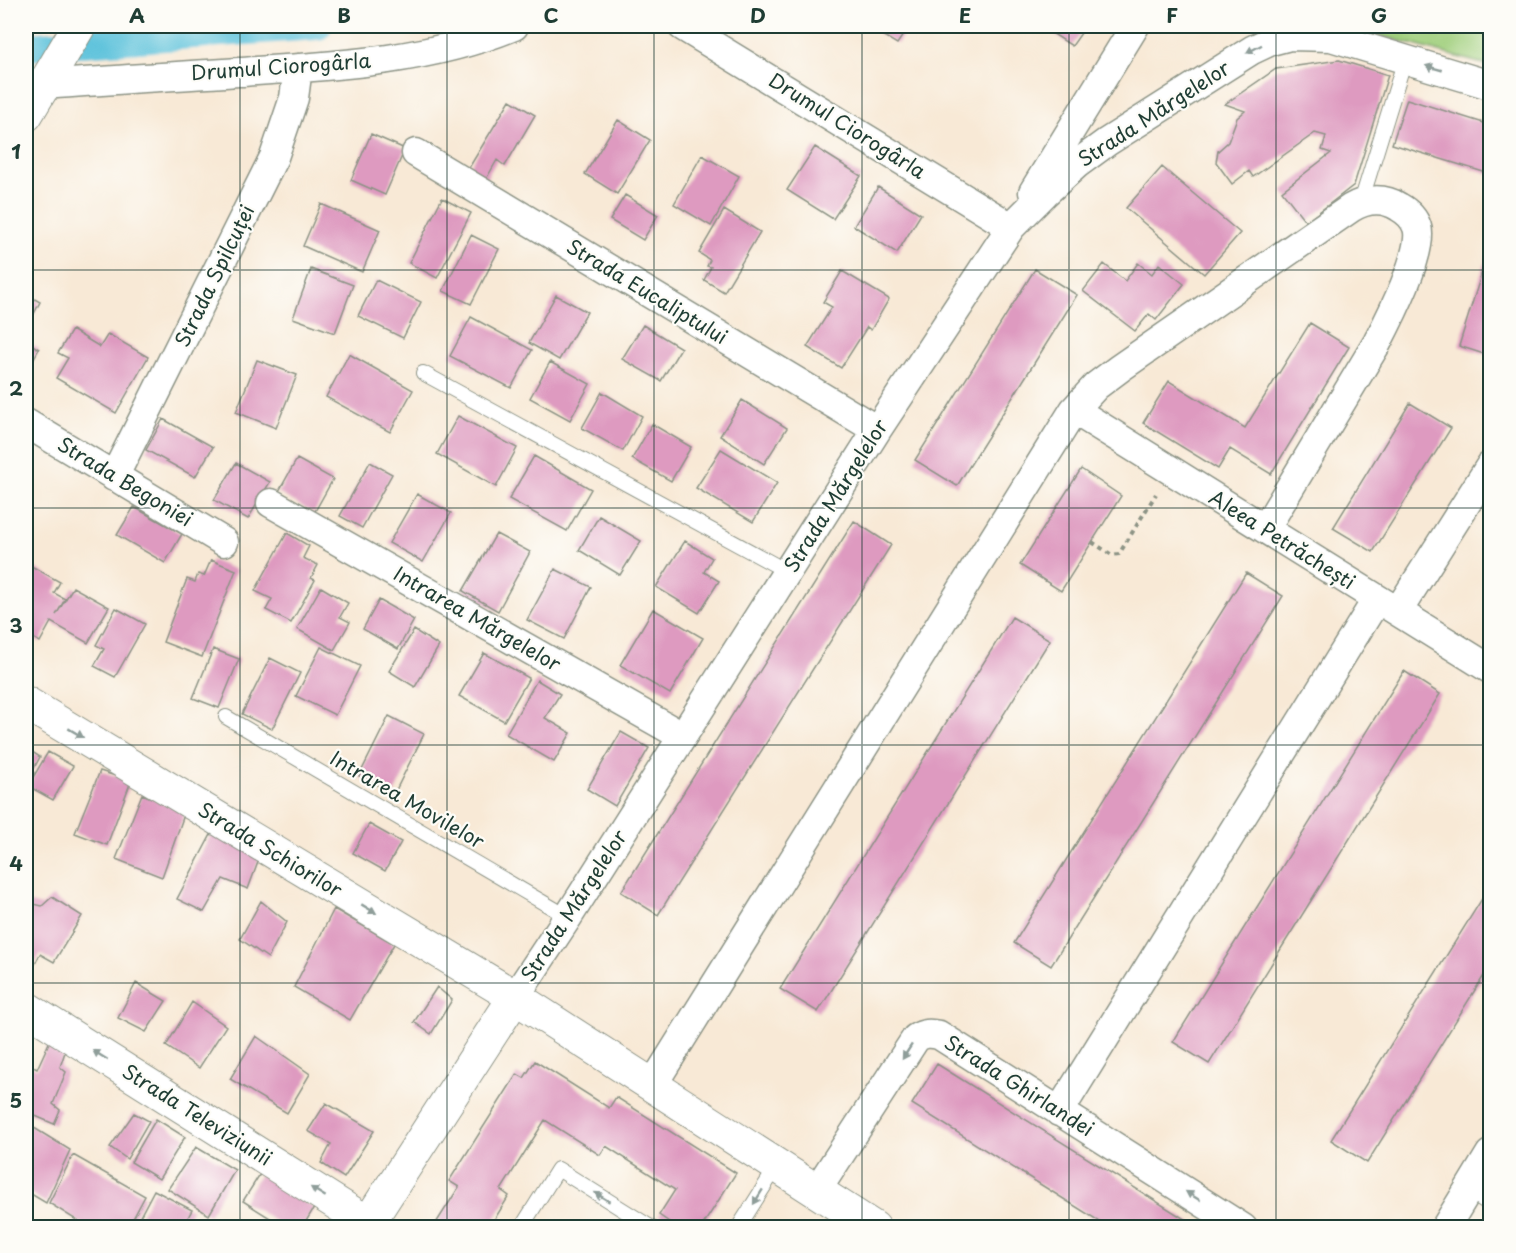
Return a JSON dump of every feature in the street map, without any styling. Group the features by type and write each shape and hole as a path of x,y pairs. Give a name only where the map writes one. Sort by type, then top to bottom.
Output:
{"street":[{"path":"26,115 79,26"},
{"name":"Drumul Ciorogârla","path":"43,84 298,68 414,56 453,47 514,26"},
{"name":"Drumul Ciorogârla","path":"682,26 1011,227"},
{"path":"1011,227 1135,26"},
{"name":"Strada Mărgelelor","path":"366,1225 568,917 877,430 1011,227 1053,186 1107,142 1286,31 1331,38 1491,85"},
{"name":"Strada Spilcuței","path":"114,477 274,157 294,98 298,68"},
{"name":"Strada Eucaliptului","path":"416,153 877,430"},
{"path":"652,1086 1074,410 1096,387 1119,368 1361,202 1373,200 1396,205 1412,218 1417,227 1418,238 1413,261 1389,321 1266,529"},
{"name":"Aleea Petrăchești","path":"1074,410 1491,669"},
{"name":"Strada Begoniei","path":"26,423 224,542"},
{"path":"1059,1112 1387,605 1491,466"},
{"name":"Intrarea Mărgelelor","path":"271,503 682,736"},
{"name":"Strada Schiorilor","path":"26,703 515,997"},
{"path":"515,997 874,1227"},
{"name":"Strada Televiziunii","path":"26,1008 366,1225"},
{"name":"Strada Ghirlandei","path":"817,1191 916,1038 923,1034 939,1035 1243,1227"},
{"path":"1445,1227 1479,1197 1491,1154"}],"lane":[{"path":"1361,202 1405,59"},
{"path":"423,373 788,572"},
{"name":"Intrarea Movilelor","path":"226,717 568,917"},
{"path":"738,1227 777,1166"},
{"path":"521,1227 558,1169 652,1227"}],"path":[{"path":"1092,542 1112,555 1119,554 1171,470"}],"green space":[{"path":"1345,26 1490,26 1490,66"}],"building":[{"path":"867,26 909,26 897,44"},
{"path":"1041,26 1086,26 1072,46"},
{"path":"1339,60 1388,75 1354,185 1306,222 1282,191 1331,153 1322,150 1326,136 1315,133 1253,177 1249,171 1232,184 1216,162 1218,151 1228,142 1237,118 1245,111 1225,104 1276,69"},
{"path":"1407,99 1490,125 1490,174 1392,144"},
{"path":"510,100 535,115 505,166 497,160 485,181 467,171"},
{"path":"618,120 650,140 617,194 585,174"},
{"path":"371,134 405,149 385,195 351,180"},
{"path":"815,147 861,176 833,219 787,190"},
{"path":"702,155 739,176 711,226 674,204"},
{"path":"1162,167 1240,233 1204,274 1126,208"},
{"path":"878,187 921,214 897,253 854,226"},
{"path":"625,195 658,215 643,240 610,220"},
{"path":"442,198 471,213 437,278 409,263"},
{"path":"321,204 380,230 362,272 303,246"},
{"path":"724,210 760,232 724,292 704,280 711,267 707,266 710,260 699,253"},
{"path":"471,235 499,249 471,304 443,291"},
{"path":"1490,246 1490,356 1459,346"},
{"path":"1138,263 1152,274 1159,264 1184,284 1156,320 1149,314 1135,331 1083,291 1104,264 1125,281"},
{"path":"311,269 353,285 335,333 293,318"},
{"path":"1035,269 1077,295 957,486 915,460"},
{"path":"842,271 889,299 871,330 867,327 841,368 807,347 832,307 823,302"},
{"path":"376,280 421,302 403,338 358,316"},
{"path":"26,294 40,302 26,329"},
{"path":"556,295 587,312 559,360 529,343"},
{"path":"471,317 532,350 511,388 450,356"},
{"path":"1310,323 1349,347 1271,474 1230,449 1218,469 1143,423 1169,381 1245,428"},
{"path":"643,325 681,348 661,381 622,359"},
{"path":"72,330 100,347 108,334 148,357 116,413 56,378 68,358 58,353"},
{"path":"26,341 39,349 26,372"},
{"path":"349,354 413,390 390,432 326,397"},
{"path":"257,360 297,375 276,428 236,412"},
{"path":"550,362 590,384 570,420 530,398"},
{"path":"602,392 642,416 623,451 582,428"},
{"path":"742,400 787,428 764,464 720,436"},
{"path":"1410,403 1451,428 1373,552 1333,528"},
{"path":"458,416 517,448 496,487 437,454"},
{"path":"163,419 213,447 195,477 146,450"},
{"path":"652,424 691,447 671,481 632,459"},
{"path":"721,449 777,483 753,522 696,488"},
{"path":"534,456 591,489 567,531 509,499"},
{"path":"297,459 333,479 314,513 278,493"},
{"path":"370,462 392,474 362,528 340,516"},
{"path":"236,463 270,482 248,519 214,500"},
{"path":"1081,469 1121,496 1061,591 1020,565"},
{"path":"417,494 451,513 423,562 389,543"},
{"path":"134,507 182,534 165,563 117,535"},
{"path":"599,516 641,541 620,575 579,550"},
{"path":"854,521 891,545 658,915 621,892"},
{"path":"287,533 309,546 303,558 318,565 311,578 315,580 291,623 266,610 272,599 255,591"},
{"path":"496,534 530,552 498,611 463,591"},
{"path":"685,541 712,558 704,572 719,581 699,613 656,587"},
{"path":"211,560 236,570 202,657 163,642 187,579 195,582 198,574 204,576"},
{"path":"33,567 60,582 54,593 65,599 56,615 73,587 109,607 88,643 51,622 40,642 26,634 26,621 33,609 26,605 26,580"},
{"path":"555,569 591,587 564,639 527,620"},
{"path":"1246,573 1283,596 1051,966 1014,943"},
{"path":"321,587 348,603 340,617 350,622 334,650 297,629"},
{"path":"379,600 414,620 398,649 363,629"},
{"path":"116,608 145,624 115,677 94,666 104,649 96,645"},
{"path":"653,609 703,638 670,694 620,665"},
{"path":"1012,617 1050,640 818,1012 780,989"},
{"path":"414,630 439,646 415,687 389,671"},
{"path":"321,647 360,666 335,715 296,696"},
{"path":"213,649 239,659 219,708 193,698"},
{"path":"484,653 529,678 504,721 459,696"},
{"path":"270,658 300,673 272,729 242,714"},
{"path":"1404,671 1440,694 1209,1064 1173,1042"},
{"path":"537,680 560,694 545,718 571,733 554,762 506,734"},
{"path":"389,716 424,734 394,794 359,776"},
{"path":"621,732 649,748 615,806 587,789"},
{"path":"26,748 40,757 26,783"},
{"path":"48,752 73,766 53,800 28,786"},
{"path":"100,771 131,781 107,845 75,833"},
{"path":"142,794 185,812 162,877 116,859"},
{"path":"369,824 401,842 385,871 353,853"},
{"path":"214,829 261,854 248,889 223,879 204,912 177,899"},
{"path":"1490,886 1490,966 1367,1163 1331,1140"},
{"path":"52,897 82,916 54,962 40,954 35,964 26,958 26,910 30,903 42,906"},
{"path":"261,901 287,922 268,958 240,939"},
{"path":"334,909 394,944 350,1020 294,987"},
{"path":"136,983 166,1001 146,1032 118,1018"},
{"path":"437,987 452,1000 431,1034 414,1022"},
{"path":"192,1002 226,1026 199,1068 166,1046"},
{"path":"52,1036 67,1046 60,1067 66,1072 53,1104 60,1110 54,1124 26,1112 26,1063 37,1069"},
{"path":"256,1036 310,1074 287,1113 230,1079"},
{"path":"535,1061 609,1108 616,1097 736,1173 701,1228 678,1228 659,1215 675,1190 606,1146 600,1155 545,1120 501,1190 509,1196 489,1228 433,1228 459,1187 449,1181 517,1074 524,1078"},
{"path":"937,1064 1199,1228 1110,1228 912,1104"},
{"path":"326,1103 374,1131 344,1178 321,1163 331,1144 308,1131"},
{"path":"134,1113 149,1121 127,1159 110,1147"},
{"path":"156,1119 185,1137 159,1179 131,1162"},
{"path":"26,1123 70,1150 46,1203 26,1191"},
{"path":"196,1147 235,1170 209,1215 168,1189"},
{"path":"73,1155 145,1196 128,1228 89,1228 49,1203"},
{"path":"260,1174 314,1208 302,1228 286,1228 243,1201"},
{"path":"154,1190 192,1210 182,1228 134,1228"}],"waterway":[{"path":"26,47 318,26"}]}
